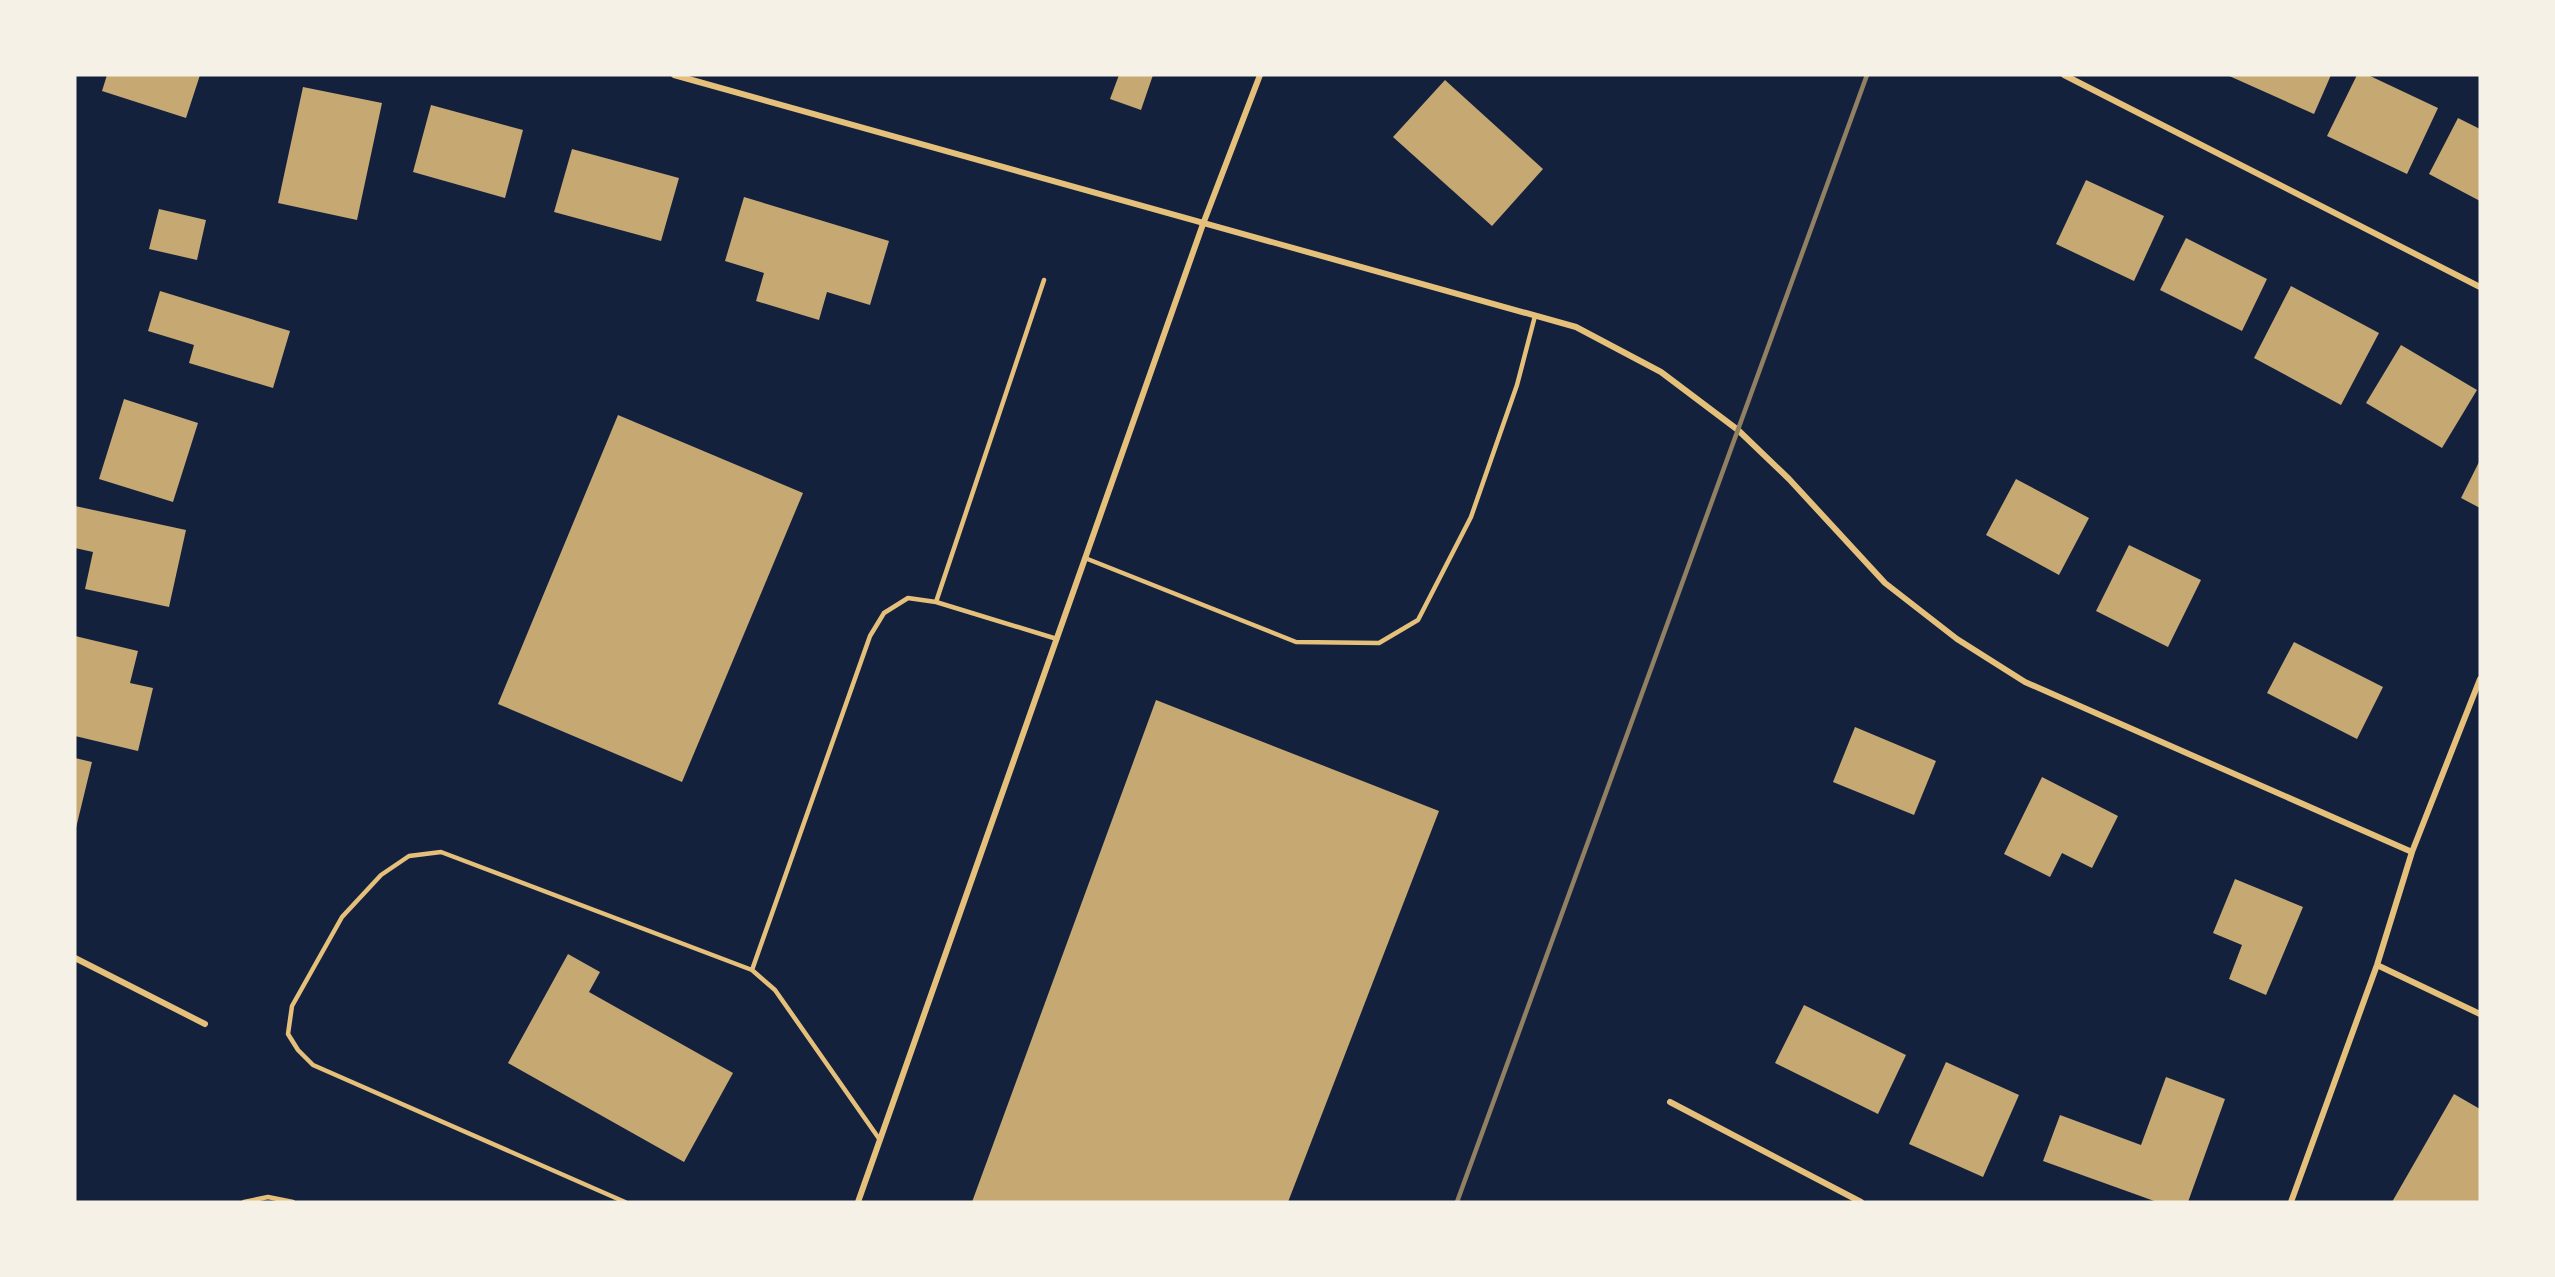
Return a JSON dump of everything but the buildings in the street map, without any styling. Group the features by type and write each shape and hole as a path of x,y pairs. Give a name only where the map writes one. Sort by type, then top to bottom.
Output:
{"street":[{"path":"674,75 1576,327 1661,372 1738,430 1789,479 1885,583 1957,639 2025,682 2412,852"},
{"path":"858,1202 1203,224 1260,75"},
{"path":"2064,75 2480,287"},
{"path":"2291,1202 2377,965 2412,852 2480,679"},
{"path":"75,958 205,1024"},
{"path":"2377,965 2480,1014"},
{"path":"1670,1102 1861,1202"}],"lane":[{"path":"936,602 1044,280"},
{"path":"1085,558 1296,642 1379,643 1418,620 1471,516 1517,385 1534,316"},
{"path":"752,970 870,636 884,613 908,598 936,602 1057,639"},
{"path":"625,1202 313,1065 297,1050 288,1034 292,1006 342,917 381,875 409,856 441,852 752,970 775,990 880,1140"},
{"path":"244,1202 268,1197 293,1202"}],"railway":[{"path":"1457,1202 1867,75"}]}
